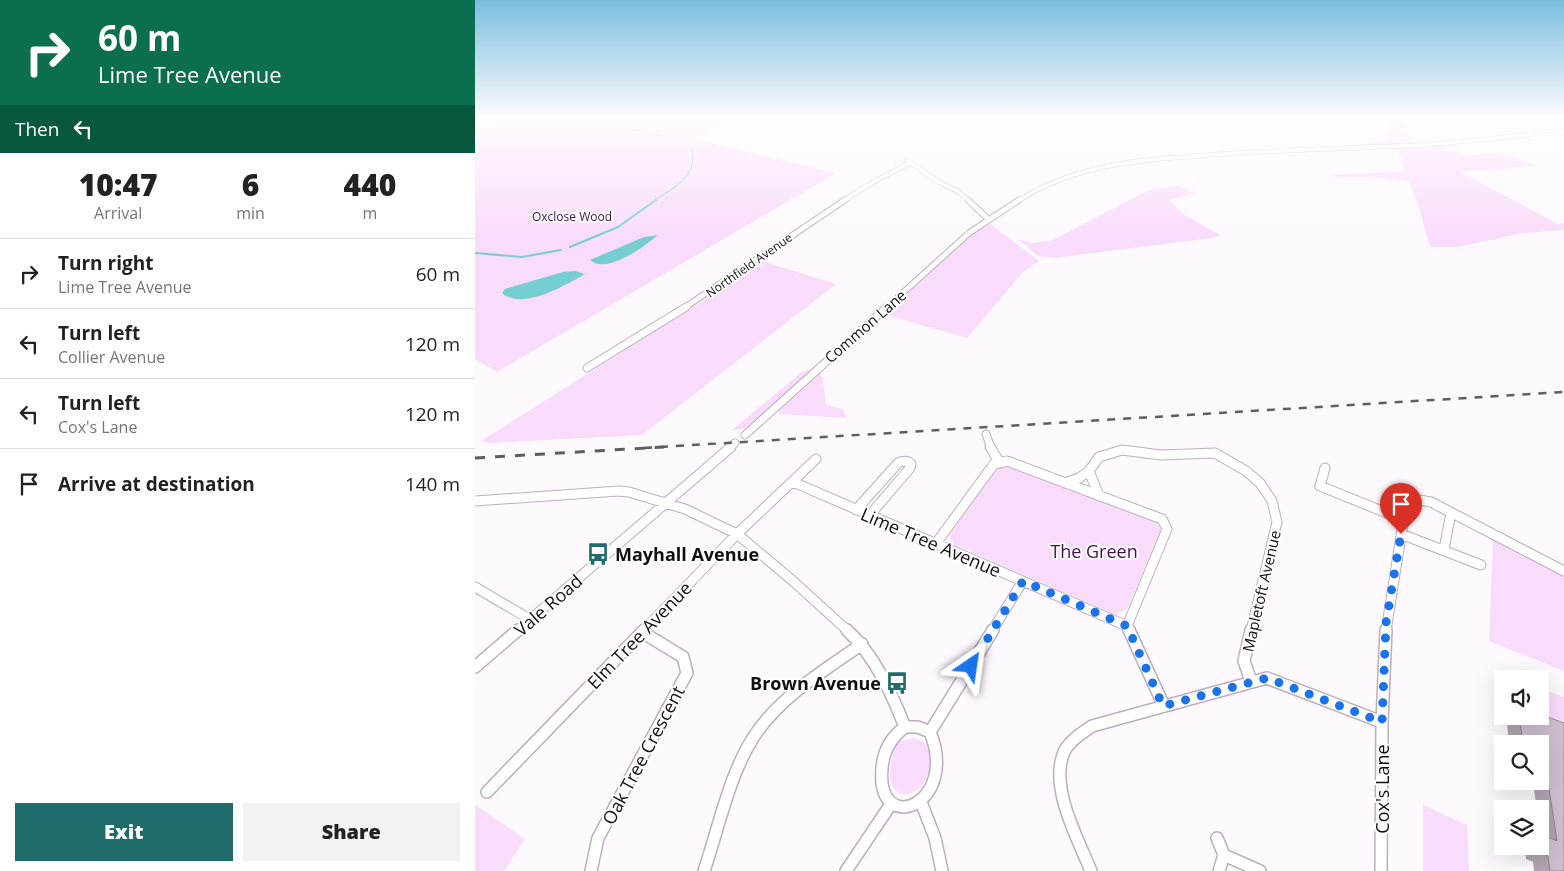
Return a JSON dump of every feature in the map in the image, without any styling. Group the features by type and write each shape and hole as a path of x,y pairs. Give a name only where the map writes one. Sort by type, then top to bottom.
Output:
{"street":[{"name":"Common Lane","path":"745,435 951,248 988,219 1040,188 1063,178 1133,162 1160,160"},
{"name":"Northfield Avenue","path":"587,368 714,289 761,255 873,182 909,161 959,192 988,219"},
{"path":"986,434 992,451 1000,463"},
{"name":"Vale Road","path":"475,667 735,443"},
{"name":"Mapletoft Avenue","path":"1065,483 1079,478 1089,471 1099,457 1117,451 1161,455 1215,453 1246,470 1260,483 1272,501 1277,522 1244,661 1251,681"},
{"name":"Elm Tree Avenue","path":"487,792 737,534 816,459"},
{"path":"856,510 898,463 905,460 909,462 911,464 910,468 869,516"},
{"path":"937,542 994,464 1007,461 1162,519 1167,529 1127,626 1163,706"},
{"path":"1325,468 1320,486 1404,520"},
{"path":"1089,471 1099,496"},
{"name":"Lime Tree Avenue","path":"793,482 869,516 937,542 1127,626"},
{"path":"475,501 619,491 629,492 685,509 737,534 793,581 862,644 893,696 905,728"},
{"name":"Cox's Lane","path":"1381,871 1382,722 1386,623 1407,498 1431,502 1564,572"},
{"path":"1444,549 1449,518"},
{"path":"1401,534 1444,549 1481,565"},
{"path":"931,732 1023,581"},
{"path":"475,588 531,620"},
{"name":"Oak Tree Crescent","path":"591,871 599,838 687,673 683,657 642,632"},
{"path":"704,871 747,747 786,699 862,644"},
{"path":"1091,871 1063,798 1060,773 1063,753 1076,736 1092,726 1267,678 1382,722"},
{"path":"918,727 931,732 937,746 936,770 927,793 921,802 901,807 891,804 885,798 881,787 882,762 890,739 905,728 918,727"},
{"path":"921,802 935,838 942,871"},
{"path":"846,871 891,804"},
{"path":"1217,838 1224,855 1219,871"},
{"path":"1224,855 1260,871"}],"green space":[{"name":"Oxclose Wood","path":"475,160 780,160 836,173 497,372 475,359"},
{"path":"1401,160 1521,160 1537,166 1460,172 1558,224 1564,223 1564,230 1523,233 1457,247 1430,247 1418,204 1409,181 1372,177 1335,177 1331,175 1404,171"},
{"path":"1179,186 1194,193 1170,200 1183,214 1220,235 1212,238 1054,258 1038,256 1018,239 1032,243 1053,240 1150,190"},
{"path":"989,223 1039,261 1023,272 967,338 883,314 969,234"},
{"path":"761,261 836,284 642,435 490,443 481,441 729,284"},
{"path":"809,370 810,373 753,425 747,428 732,430 803,371"},
{"path":"819,370 823,380 826,405 843,409 846,418 779,414 778,409"},
{"name":"The Green","path":"1008,466 1155,521 1161,529 1127,609 1115,615 953,544 949,535 998,468"},
{"path":"1493,538 1564,576 1564,671 1489,641"},
{"path":"1549,691 1564,697 1564,722 1549,716"},
{"path":"914,738 923,742 927,747 930,757 929,772 924,783 916,790 908,794 900,793 894,788 890,779 895,747 898,742"},
{"path":"475,805 525,839 504,871 475,871"},
{"path":"1423,805 1467,825 1469,871 1423,871"}],"water":[{"path":"658,235 635,252 615,262 597,264 590,260 644,237"},
{"path":"575,271 585,274 556,290 532,298 511,298 502,293 505,289 563,272"}],"building":[{"path":"1549,717 1564,723 1564,871 1550,871 1548,856 1546,855 1549,855 1549,837 1557,841 1549,789 1549,735 1522,735 1520,725 1549,725"}],"waterway":[{"path":"654,201 683,181 688,175 693,160"},
{"path":"570,247 618,227 656,200"},
{"path":"475,253 522,257 561,250"}],"railway":[{"path":"644,448 1564,392"},
{"path":"475,458 664,447"}],"place":[{"name":"Mayhall Avenue","path":"598,554"},
{"name":"Brown Avenue","path":"897,683"}],"route":[{"path":"971,666 1023,581 1127,626 1163,706 1267,678 1382,722 1386,623 1401,534"}]}
